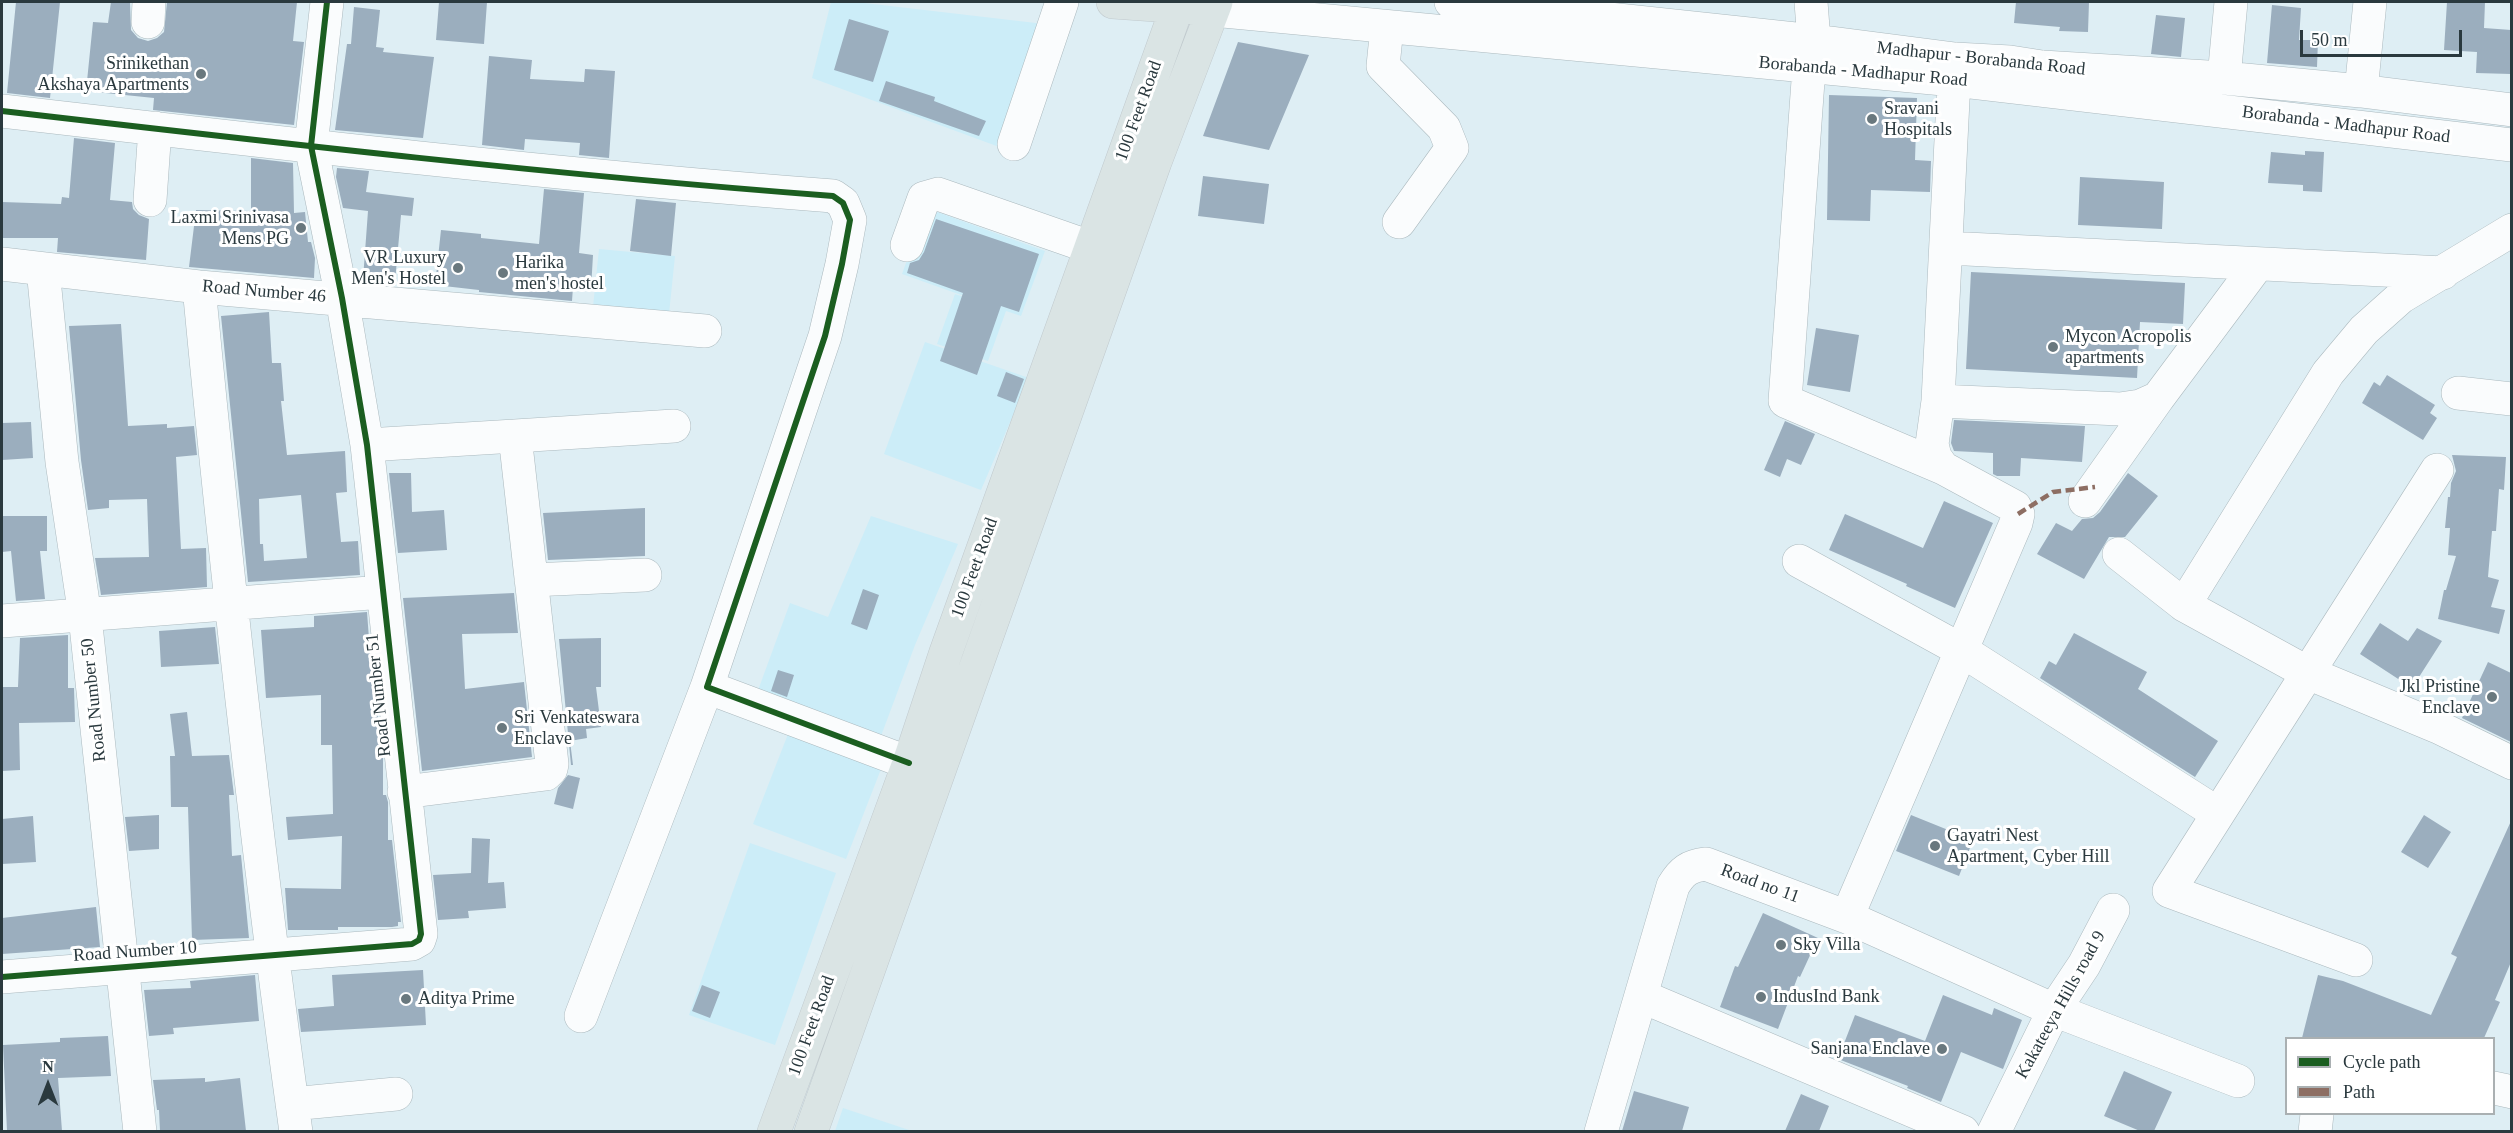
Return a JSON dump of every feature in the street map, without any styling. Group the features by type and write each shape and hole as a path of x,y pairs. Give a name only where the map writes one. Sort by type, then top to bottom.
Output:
{"main road":[{"path":"1113,2 1214,6"},
{"name":"100 Feet Road","path":"774,1131 909,763 946,652 1178,3"},
{"name":"100 Feet Road","path":"811,1131 1151,173 1214,6"}],"street":[{"name":"Road Number 51","path":"271,957 412,944 419,940 421,934 367,445 342,298 311,146 327,2"},
{"path":"1014,144 1062,2"},
{"name":"Madhapur - Borabanda Road","path":"1451,2 1811,54 2010,62 2042,67 2224,78 2361,91 2511,110"},
{"path":"1811,2 1811,54 1785,401 1943,468 2015,507 2018,514 1846,917"},
{"path":"2224,78 2231,2"},
{"path":"2361,91 2370,2"},
{"name":"Borabanda - Madhapur Road","path":"1214,6 1387,27 1811,54 1954,80 2511,145"},
{"path":"1387,27 1383,66 1444,128 1452,148 1399,222"},
{"path":"1943,468 1935,457 1932,444 1938,401 1954,80"},
{"path":"2,111 699,186 833,196 843,203 850,220 825,336 707,687 581,1016"},
{"path":"150,200 155,129"},
{"path":"907,245 924,198 938,194 1090,247"},
{"path":"2184,605 2328,373 2364,330 2401,297 2511,230"},
{"path":"1947,248 2443,273"},
{"name":"Road Number 46","path":"2,264 199,287 705,331"},
{"path":"2085,501 2158,398 2259,264"},
{"name":"Road Number 50","path":"43,269 62,462 85,616 140,1131"},
{"path":"199,287 230,604 271,957 294,1118 396,1094"},
{"path":"2458,393 2511,399"},
{"path":"1938,401 2120,409 2140,406 2158,398"},
{"path":"367,445 674,426"},
{"path":"404,792 546,774 551,769 515,436"},
{"path":"2356,960 2169,891 2437,470"},
{"path":"2119,554 2184,605 2308,673 2438,727 2511,763"},
{"path":"1799,561 1961,650 2217,813"},
{"path":"531,580 645,575"},
{"path":"2,621 383,592"},
{"path":"707,687 909,763"},
{"name":"Road no 11","path":"1601,1131 1673,886 1681,872 1693,866 1706,864 1846,917 2054,1010 2238,1081"},
{"name":"Kakateeya Hills road 9","path":"1994,1131 2054,1010 2084,964 2113,910"},
{"name":"Road Number 10","path":"2,977 271,957"},
{"path":"1641,996 1963,1131"},
{"path":"2314,1131 2317,1115"}],"shaded area":[{"path":"831,2 856,2 1070,27 1021,155 812,78"},
{"path":"926,208 1045,251 1021,316 1006,311 988,361 937,344 955,294 995,307 902,274"},
{"path":"599,249 675,256 669,314 593,307"},
{"path":"925,342 1029,378 981,490 884,454"},
{"path":"871,516 958,544 915,645 881,736 757,693 790,603 828,617"},
{"path":"790,729 883,764 846,859 753,824"},
{"path":"750,843 836,873 775,1045 689,1015"},
{"path":"843,1108 912,1131 835,1131"}],"building":[{"path":"16,2 60,2 50,98 7,93"},
{"path":"111,2 130,2 131,30 138,38 148,41 164,32 167,2 297,2 293,41 304,42 294,125 153,110 154,98 86,91 93,22 108,23"},
{"path":"439,2 487,2 484,44 436,40"},
{"path":"2016,2 2089,2 2088,32 2059,31 2060,27 2014,23"},
{"path":"2447,2 2485,2 2484,28 2511,30 2511,74 2476,73 2477,52 2444,50"},
{"path":"2272,5 2301,8 2299,40 2318,40 2317,67 2267,63"},
{"path":"354,7 380,10 376,47 384,48 383,52 434,57 423,138 335,130 347,44 351,44"},
{"path":"2156,15 2185,18 2181,57 2151,54"},
{"path":"849,19 889,31 873,82 834,70"},
{"path":"1238,42 1309,55 1269,150 1203,136"},
{"path":"489,56 532,60 530,79 584,82 585,69 615,71 609,158 579,155 580,143 525,139 524,150 482,145"},
{"path":"886,81 935,97 934,101 986,121 979,136 879,101"},
{"path":"1829,95 1917,98 1915,160 1931,161 1930,192 1871,190 1870,221 1827,220"},
{"path":"74,138 115,143 110,200 132,202 133,209 139,215 149,219 146,260 57,252 58,238 2,238 2,202 61,204 62,197 69,198"},
{"path":"2305,151 2324,152 2322,192 2303,191 2303,185 2268,183 2271,152 2305,155"},
{"path":"251,158 293,163 294,213 305,212 308,242 311,242 315,258 314,278 189,267 196,210 251,211"},
{"path":"337,168 369,171 366,192 414,198 412,216 401,215 395,282 363,279 368,211 343,208 336,177"},
{"path":"1203,176 1269,184 1264,224 1198,216"},
{"path":"2080,177 2164,182 2162,229 2078,225"},
{"path":"544,189 584,193 579,253 593,255 591,289 573,287 572,301 479,292 479,290 435,285 441,230 481,234 481,238 539,244"},
{"path":"636,199 676,203 671,256 630,251"},
{"path":"936,219 1039,254 1019,312 1001,306 977,375 940,361 963,293 907,273 910,263 919,260 924,252"},
{"name":"Mycon Acropolis apartments","path":"1971,272 2185,283 2183,324 2140,322 2137,378 1966,369"},
{"path":"269,312 272,363 281,363 284,401 281,401 287,455 345,451 347,492 336,493 341,542 358,541 360,575 248,582 221,316","holes":["301,495 307,558 264,561 263,544 260,544 259,499"]},
{"path":"121,324 128,426 167,424 167,428 194,426 197,455 176,457 181,549 206,548 207,587 101,595 95,558 149,557 147,499 109,500 109,508 88,510 81,460 69,326"},
{"path":"1816,328 1859,335 1850,392 1807,385"},
{"path":"1006,372 1024,379 1015,403 997,396"},
{"path":"2387,375 2435,405 2430,413 2437,418 2423,440 2362,403 2374,382 2380,386"},
{"path":"1954,420 2085,426 2082,462 2021,458 2020,476 1997,476 1993,474 1993,453 1954,451 1951,443"},
{"path":"1785,421 1815,434 1801,465 1787,459 1780,477 1764,470"},
{"path":"31,422 33,458 2,460 2,423"},
{"path":"2452,455 2506,457 2504,490 2499,489 2496,531 2492,531 2488,577 2499,580 2491,607 2505,610 2499,634 2438,619 2444,590 2446,590 2456,556 2448,555 2450,528 2445,528 2448,497 2450,497 2451,483 2456,471"},
{"path":"389,473 411,473 412,512 444,510 447,550 398,553"},
{"path":"2128,473 2158,496 2125,537 2109,537 2084,579 2037,554 2056,523 2072,531 2082,519 2093,518 2100,512"},
{"path":"1944,501 1993,523 1955,608 1829,550 1845,514 1923,548"},
{"path":"645,508 645,556 548,560 543,513"},
{"path":"2,516 47,516 47,551 40,551 45,599 16,601 11,551 2,552"},
{"path":"863,589 879,595 867,630 851,624"},
{"path":"514,593 518,633 462,634 465,689 524,682 532,757 422,771 403,598"},
{"path":"367,612 374,706 377,706 380,749 382,749 383,759 383,795 386,795 388,802 388,840 392,840 401,922 398,922 398,926 392,927 288,930 285,888 341,889 342,836 288,840 286,817 333,814 332,745 321,745 321,695 266,698 261,630 314,627 314,616"},
{"path":"2380,623 2408,641 2417,628 2442,641 2412,688 2360,654"},
{"path":"215,627 219,664 161,667 159,631"},
{"path":"2074,633 2147,672 2138,689 2218,741 2195,777 2040,678 2049,661 2056,665"},
{"path":"68,635 68,688 74,688 75,722 19,723 20,770 2,771 2,687 18,687 20,638"},
{"path":"601,638 601,687 596,687 601,727 586,729 587,738 570,741 573,765 571,765 559,639"},
{"name":"Jkl Pristine Enclave","path":"2488,662 2511,673 2511,742 2462,718"},
{"path":"778,670 794,675 787,697 771,691"},
{"path":"187,712 192,756 229,755 234,795 229,795 232,856 241,855 249,938 192,940 188,807 171,807 170,756 175,756 170,714"},
{"path":"568,775 580,778 573,809 554,804 558,788"},
{"path":"159,815 159,849 129,851 125,817"},
{"name":"Gayatri Nest Apartment, Cyber Hill","path":"1911,815 1973,840 1959,876 1896,851"},
{"path":"2424,815 2451,832 2428,868 2401,852"},
{"path":"33,816 36,862 2,864 2,819"},
{"path":"2511,821 2511,962 2495,1000 2500,1002 2484,1037 2302,1037 2318,975 2343,981 2431,1015 2457,957 2451,954"},
{"path":"472,838 490,839 488,883 504,882 506,908 468,911 469,918 438,920 433,875 471,873"},
{"path":"96,907 100,947 2,954 2,918"},
{"path":"1763,913 1818,938 1800,977 1798,976 1778,1029 1720,1007 1735,966 1738,967"},
{"path":"423,970 426,1025 301,1032 298,1009 334,1006 332,975"},
{"path":"255,975 259,1021 173,1028 174,1034 149,1036 144,990 191,988 190,981"},
{"path":"702,985 720,992 710,1018 692,1011"},
{"path":"1943,995 1992,1015 1994,1008 2022,1020 2003,1069 1961,1052 1941,1102 1907,1088 1908,1086 1838,1059 1855,1015 1925,1041"},
{"path":"108,1036 111,1076 58,1078 62,1131 7,1131 3,1045 60,1042 60,1038"},
{"path":"2124,1071 2172,1092 2154,1131 2140,1131 2104,1116"},
{"path":"205,1078 205,1082 240,1078 246,1131 160,1131 159,1110 157,1110 153,1080"},
{"path":"1634,1091 1689,1107 1682,1131 1622,1131"},
{"path":"1801,1094 1829,1106 1819,1131 1785,1131"}],"marked path":[{"path":"2018,514 2053,492 2095,487"}],"cycle path":[{"path":"2,977 412,944 419,940 421,934 367,445 342,298 311,146 327,2"},
{"path":"2,111 521,168 833,196 843,203 850,220 825,336 707,687 909,763"}],"place":[{"name":"Srinikethan Akshaya Apartments","path":"201,74"},
{"name":"Sravani Hospitals","path":"1872,119"},
{"name":"Laxmi Srinivasa Mens PG","path":"301,228"},
{"name":"VR Luxury Men's Hostel","path":"458,268"},
{"name":"Harika men's hostel","path":"503,273"},
{"name":"Mycon Acropolis apartments","path":"2053,347"},
{"name":"Jkl Pristine Enclave","path":"2492,697"},
{"name":"Sri Venkateswara Enclave","path":"502,728"},
{"name":"Gayatri Nest Apartment, Cyber Hill","path":"1935,846"},
{"name":"Sky Villa","path":"1781,945"},
{"name":"IndusInd Bank","path":"1761,997"},
{"name":"Aditya Prime","path":"406,999"},
{"name":"Sanjana Enclave","path":"1942,1049"}]}
